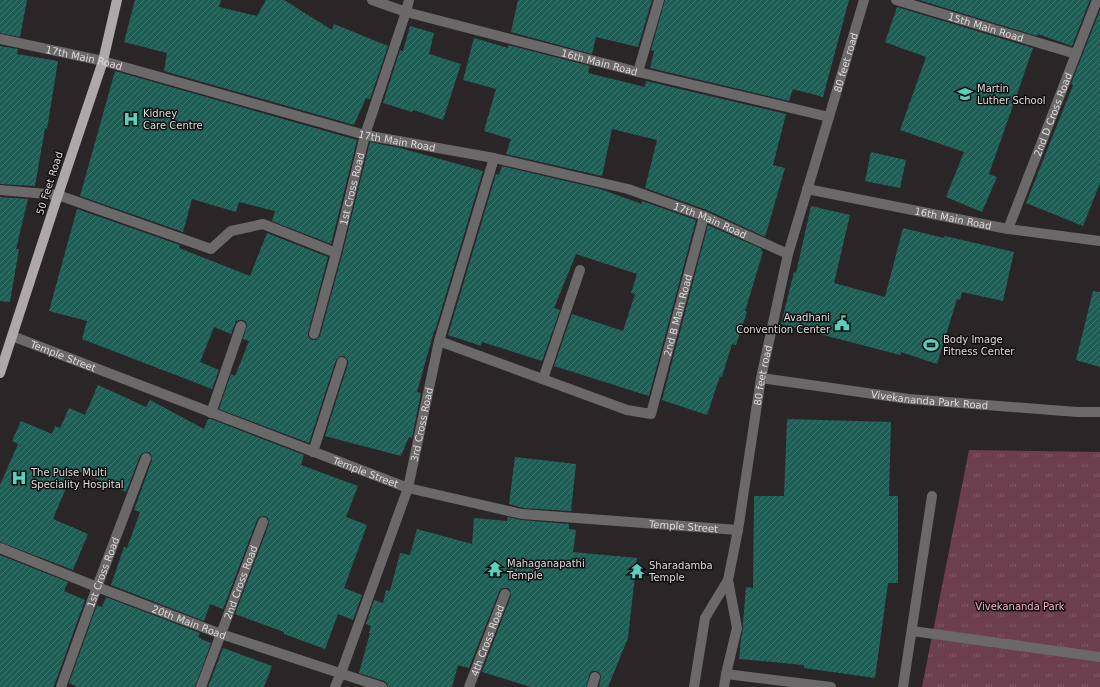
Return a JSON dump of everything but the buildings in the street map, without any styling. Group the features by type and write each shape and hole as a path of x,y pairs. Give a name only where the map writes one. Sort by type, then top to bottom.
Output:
{"main road":[{"name":"50 Feet Road","path":"0,373 103,61 117,0"}],"street":[{"name":"16th Main Road","path":"372,0 406,12 638,72 829,117"},
{"name":"1st Cross Road","path":"314,334 336,253 365,134 409,0"},
{"path":"638,72 659,0"},
{"name":"80 feet road","path":"724,687 737,628 728,580 738,530 761,378 788,254 864,0"},
{"name":"15th Main Road","path":"896,0 1076,54"},
{"name":"2nd D Cross Road","path":"1008,229 1097,0"},
{"name":"17th Main Road","path":"0,39 103,61 365,134 494,158 628,189 704,216 788,254"},
{"name":"3rd Cross Road","path":"335,687 408,488 439,341 494,158"},
{"name":"16th Main Road","path":"807,189 1008,229 1100,241"},
{"path":"0,190 58,194 212,250 231,231 263,224 336,253"},
{"name":"2nd B Main Road","path":"543,379 627,410 651,414 704,216"},
{"path":"439,341 543,379 580,270"},
{"path":"211,412 241,326"},
{"name":"Temple Street","path":"12,336 408,488 522,514 738,530"},
{"path":"313,452 342,362"},
{"name":"Vivekananda Park Road","path":"761,378 909,399 1100,412"},
{"name":"1st Cross Road","path":"61,687 146,458"},
{"path":"903,687 932,496"},
{"name":"2nd Cross Road","path":"201,687 263,522"},
{"name":"20th Main Road","path":"0,548 97,587 222,634 382,687"},
{"path":"694,687 705,618 728,580"},
{"name":"4th Cross Road","path":"470,687 505,594"},
{"path":"912,631 1100,657"},
{"path":"726,674 831,687"}],"green space":[{"name":"Vivekananda Park","path":"969,450 1100,452 1100,687 922,687"}],"place":[{"name":"Martin Luther School","path":"965,94"},
{"name":"Kidney Care Centre","path":"131,119"},
{"name":"Avadhani Convention Center","path":"842,323"},
{"name":"Body Image Fitness Center","path":"931,345"},
{"name":"The Pulse Multi Speciality Hospital","path":"19,478"},
{"name":"Mahaganapathi Temple","path":"495,569"},
{"name":"Sharadamba Temple","path":"637,571"}]}
